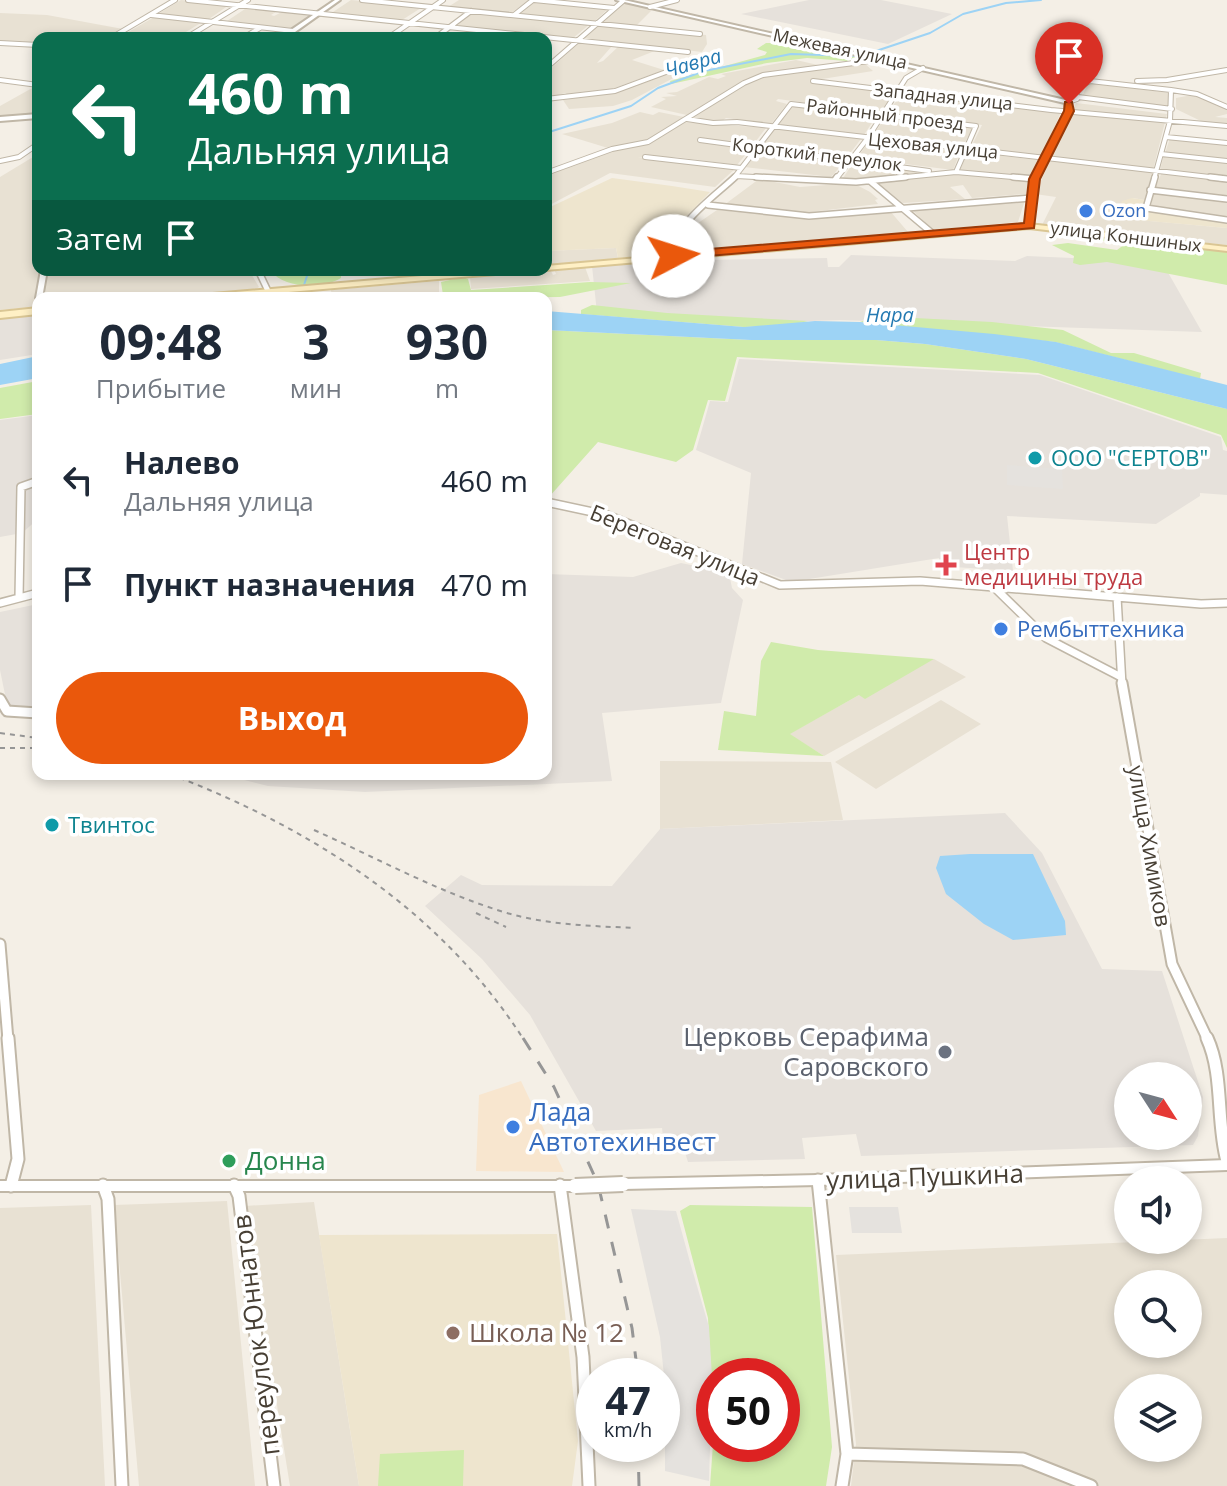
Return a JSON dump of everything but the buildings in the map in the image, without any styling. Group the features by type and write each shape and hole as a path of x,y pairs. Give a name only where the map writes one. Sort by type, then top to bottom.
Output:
{"main road":[{"name":"улица Коншиных","path":"552,267 1029,226 1227,249"},
{"path":"257,292 431,276"},
{"path":"0,315 32,310"}],"street":[{"path":"121,32 175,0"},
{"path":"188,0 495,32"},
{"path":"196,32 248,0"},
{"path":"295,32 338,0"},
{"path":"362,0 700,34"},
{"path":"396,32 443,0"},
{"path":"514,15 534,0 614,8"},
{"path":"552,62 621,0"},
{"name":"Межевая улица","path":"621,0 1064,101"},
{"path":"650,7 677,0"},
{"path":"443,32 471,11"},
{"path":"151,15 261,27 280,32"},
{"path":"253,32 261,27"},
{"path":"552,38 688,52"},
{"path":"0,43 32,45"},
{"path":"552,56 558,57"},
{"path":"552,171 612,149 648,142 744,83 763,75 884,59"},
{"path":"552,98 615,91 693,62"},
{"path":"835,180 867,139 909,75 923,68"},
{"path":"1078,97 1076,88 1084,82 1167,80 1227,70"},
{"path":"0,80 32,84"},
{"path":"26,84 32,80"},
{"name":"Западная улица","path":"813,81 1227,126"},
{"path":"1108,82 1197,94 1227,107"},
{"path":"1172,91 1170,121 1147,210 1227,220"},
{"path":"1029,226 1035,179 1069,111 1064,101 1078,97 1172,109"},
{"name":"Районный проезд","path":"771,126 791,104 976,126 956,172"},
{"path":"0,119 32,116"},
{"name":"Цеховая улица","path":"687,119 1227,179"},
{"path":"673,256 678,233 736,176 771,126"},
{"path":"1166,137 1227,143"},
{"name":"Короткий переулок","path":"700,140 934,172"},
{"path":"0,161 19,157 32,148"},
{"path":"1161,154 1227,161"},
{"path":"645,157 741,168"},
{"path":"736,176 870,181 956,172 1035,179"},
{"path":"870,181 932,233"},
{"path":"1150,190 1227,199"},
{"path":"708,205 809,216 1031,198"},
{"path":"261,276 268,291"},
{"path":"19,598 21,487 32,483"},
{"name":"Береговая улица","path":"552,503 607,515 780,585 906,581 1201,604"},
{"path":"996,589 1004,593 1026,623 1040,633 1121,677"},
{"path":"0,603 32,595"},
{"name":"улица Химиков","path":"1117,597 1121,677 1172,964 1212,1049 1220,1108 1220,1135 1227,1163"},
{"path":"1201,604 1227,603"},
{"path":"1201,604 1227,609"},
{"path":"0,699 7,711 32,713"},
{"path":"0,944 18,1159 5,1186 568,1186 583,1357 589,1486"},
{"name":"улица Пушкина","path":"568,1186 818,1180 1227,1163"},
{"path":"818,1180 847,1454 842,1486"},
{"path":"103,1185 108,1199 122,1486"},
{"name":"переулок Юннатов","path":"234,1185 239,1196 274,1486"},
{"path":"847,1454 1023,1459 1087,1485"}],"shaded area":[{"path":"181,0 229,5 209,19 158,14"},
{"path":"351,0 421,8 402,20 330,14"},
{"path":"459,0 529,0 511,13 448,7"},
{"path":"809,0 881,0 952,14 888,44 741,14"},
{"path":"536,1 608,9 595,21 520,14"},
{"path":"624,3 653,9 636,26 601,22"},
{"path":"248,7 279,10 271,15 274,16 284,11 311,14 291,28 227,21"},
{"path":"473,12 590,24 572,39 552,37 552,32 509,32 455,26"},
{"path":"0,13 47,15 123,29 118,32 32,32 32,43 0,42"},
{"path":"156,16 204,21 186,32 128,32"},
{"path":"600,25 706,35 707,44 702,52 582,38"},
{"path":"580,42 613,45 597,63 619,46 657,50 632,60 664,70 595,95 570,96 565,93 552,97 552,68"},
{"path":"796,60 818,65 755,76 687,115 651,107 666,99 661,97 677,96 666,93 677,92 709,77 718,79 726,76 721,74"},
{"path":"863,62 873,71 809,81 893,93 880,113 778,99 776,101 787,104 771,124 726,118 719,123 691,118 759,77"},
{"path":"668,72 679,75 632,100 613,106 569,109 563,100 615,92"},
{"path":"1088,83 1171,93 1169,106 1082,97"},
{"path":"32,88 32,115 0,118 0,106"},
{"path":"902,93 1061,112 1042,156 971,147 982,125 887,114"},
{"path":"1192,95 1227,108 1227,114 1215,117 1227,118 1227,125 1205,123 1176,109 1176,98"},
{"path":"1076,103 1167,114 1153,170 1051,157"},
{"path":"792,105 877,115 864,135 776,124"},
{"path":"640,112 684,117 649,140 608,148 562,134 612,123"},
{"path":"886,116 973,127 963,146 872,137"},
{"path":"685,122 766,128 753,145 695,140 751,148 737,165 675,157 638,157 736,168 715,187 610,173 552,204 552,174 609,150 652,142"},
{"path":"775,128 861,139 848,156 760,146"},
{"path":"1170,138 1227,144 1227,159 1165,153"},
{"path":"870,140 961,150 953,170 857,158"},
{"path":"758,148 846,160 831,177 744,167"},
{"path":"968,152 1039,160 1029,177 960,170"},
{"path":"1164,155 1227,162 1227,178 1160,170"},
{"path":"32,158 32,276 39,276 36,292 32,292 32,307 0,310 0,177"},
{"path":"855,160 920,170 922,173 858,180 843,178"},
{"path":"1050,160 1153,172 1145,200 1133,198 1117,218 1227,228 1227,245 1042,225 1056,197 1035,194"},
{"path":"959,173 1029,180 1026,194 972,198 963,185 950,187 965,199 903,203 875,182"},
{"path":"1161,174 1227,181 1227,197 1155,189"},
{"path":"612,178 710,192 675,228 666,253 618,258 616,248 552,251 552,206"},
{"path":"759,179 800,187 853,183 870,192 878,199 875,200 878,204 802,213 724,205"},
{"path":"1153,192 1227,201 1227,218 1151,208"},
{"path":"1132,198 1145,200 1142,211 1227,222 1227,228 1116,218 1122,201"},
{"path":"1025,200 1018,222 933,230 911,209"},
{"path":"717,210 808,218 890,211 908,232 680,251 688,230"},
{"path":"616,248 618,258 552,264 552,251"},
{"path":"851,255 1015,261 1027,256 1162,262 1202,332 840,320 745,323 597,313 592,266 703,257 705,260 827,258 828,267 839,267"},
{"path":"585,267 590,281 471,289 470,277 552,276 552,273 556,274 554,269"},
{"path":"46,276 253,276 259,287 252,292 44,292"},
{"path":"439,281 439,292 331,290"},
{"path":"32,314 32,355 0,360 0,317"},
{"path":"739,359 1040,375 1221,437 1223,450 1227,451 1227,495 1200,493 1200,496 1156,524 1007,516 1013,571 940,566 939,558 797,581 786,580 742,564 751,473 696,450 710,401 728,402"},
{"path":"32,416 32,524 22,533 0,537 0,420"},
{"path":"1007,465 1062,469 1063,489 1007,485"},
{"path":"681,563 729,573 732,588 743,600 721,703 602,713 612,781 365,792 268,786 244,780 552,780 552,574 633,577"},
{"path":"32,605 32,710 8,709 0,670 0,612"},
{"path":"934,659 966,677 824,756 789,734 859,695"},
{"path":"941,700 981,724 876,789 835,762"},
{"path":"660,761 831,762 843,820 660,829"},
{"path":"1005,813 1042,853 1102,969 1162,971 1192,1062 1114,1062 1114,1148 861,1156 856,1134 802,1138 805,1159 688,1162 683,1146 664,1146 662,1128 596,1131 530,1015 482,959 425,906 461,875 482,885 612,886 660,829"},
{"path":"521,1081 564,1172 476,1171 479,1095"},
{"path":"227,1201 255,1486 139,1486 114,1205"},
{"path":"314,1202 359,1486 290,1486 245,1206"},
{"path":"91,1205 105,1486 0,1486 0,1208"},
{"path":"849,1207 898,1207 902,1233 852,1233"},
{"path":"631,1209 676,1211 709,1327 711,1358 696,1358 696,1462 710,1462 709,1481 665,1471 665,1462 680,1462 680,1358 662,1358"},
{"path":"557,1234 576,1421 572,1486 359,1486 319,1235"},
{"path":"1227,1238 1227,1486 851,1486 856,1444 836,1255 1114,1243 1114,1254 1202,1254 1202,1239"}],"green space":[{"path":"766,43 789,43 859,58 847,61 807,58 767,63 671,84 670,81 765,55 767,52 757,49"},
{"path":"1057,231 1227,252 1227,285 1107,262 1073,263 1074,256 1052,245 1068,243 1117,250 1125,244 1049,233"},
{"path":"277,277 341,278 324,284 304,285"},
{"path":"463,277 468,279 471,290 590,282 631,283 552,297 552,292 443,292 441,282"},
{"path":"592,305 667,313 808,321 744,327 581,314 581,310"},
{"path":"876,316 992,322 1063,330 1111,353 1134,353 1201,373 1200,379 1055,342 860,322"},
{"path":"552,330 925,344 1026,359 1227,409 1227,448 1221,435 1038,373 737,357 725,401 708,400 693,450 676,462 598,442 552,494"},
{"path":"32,382 32,415 0,419 0,388"},
{"path":"771,642 818,650 934,659 865,699 859,695 790,734 824,756 718,750 724,711 756,716 761,661"},
{"path":"690,1205 812,1207 832,1447 826,1486 710,1486 712,1462 800,1462 800,1358 710,1358 708,1318 680,1211"},
{"path":"464,1450 463,1486 378,1486 380,1454"}],"water":[{"path":"552,311 744,327 815,321 860,322 1056,342 1227,385 1227,409 1026,359 925,344 876,340 751,340 552,330"},
{"path":"32,357 32,379 0,385 0,364"},
{"path":"1033,854 1065,921 1066,935 1013,940 984,924 946,894 936,868 940,856"}],"waterway":[{"name":"Чавра","path":"870,53 930,33 963,14 1006,3 1041,0"},
{"name":"Чавра","path":"552,131 631,106 658,88 704,71 791,54 857,56"},
{"name":"Чавра","path":"304,285 307,276"}],"railway":[{"path":"0,733 32,737"},
{"path":"0,748 32,748"},
{"path":"184,780 273,820 369,878 454,951 491,993 524,1040"},
{"path":"314,830 433,885 507,913 587,926 635,928"},
{"path":"476,913 506,927"},
{"path":"523,1038 554,1087 598,1184 632,1328 636,1358"},
{"path":"638,1462 639,1486"}],"place":[{"name":"Ozon","path":"1086,211"},
{"name":"ООО \"СЕРТОВ\"","path":"1035,458"},
{"name":"Центр медицины труда","path":"946,565"},
{"name":"Рембыттехника","path":"1001,629"},
{"name":"Твинтос","path":"52,825"},
{"name":"Церковь Серафима Саровского","path":"945,1052"},
{"name":"Лада Автотехинвест","path":"513,1127"},
{"name":"Донна","path":"229,1161"},
{"name":"Школа № 12","path":"453,1333"}],"route":[{"path":"673,256 1029,226 1035,179 1069,111 1069,104"}],"water label":[{"name":"Нара","path":"890,315"}]}
